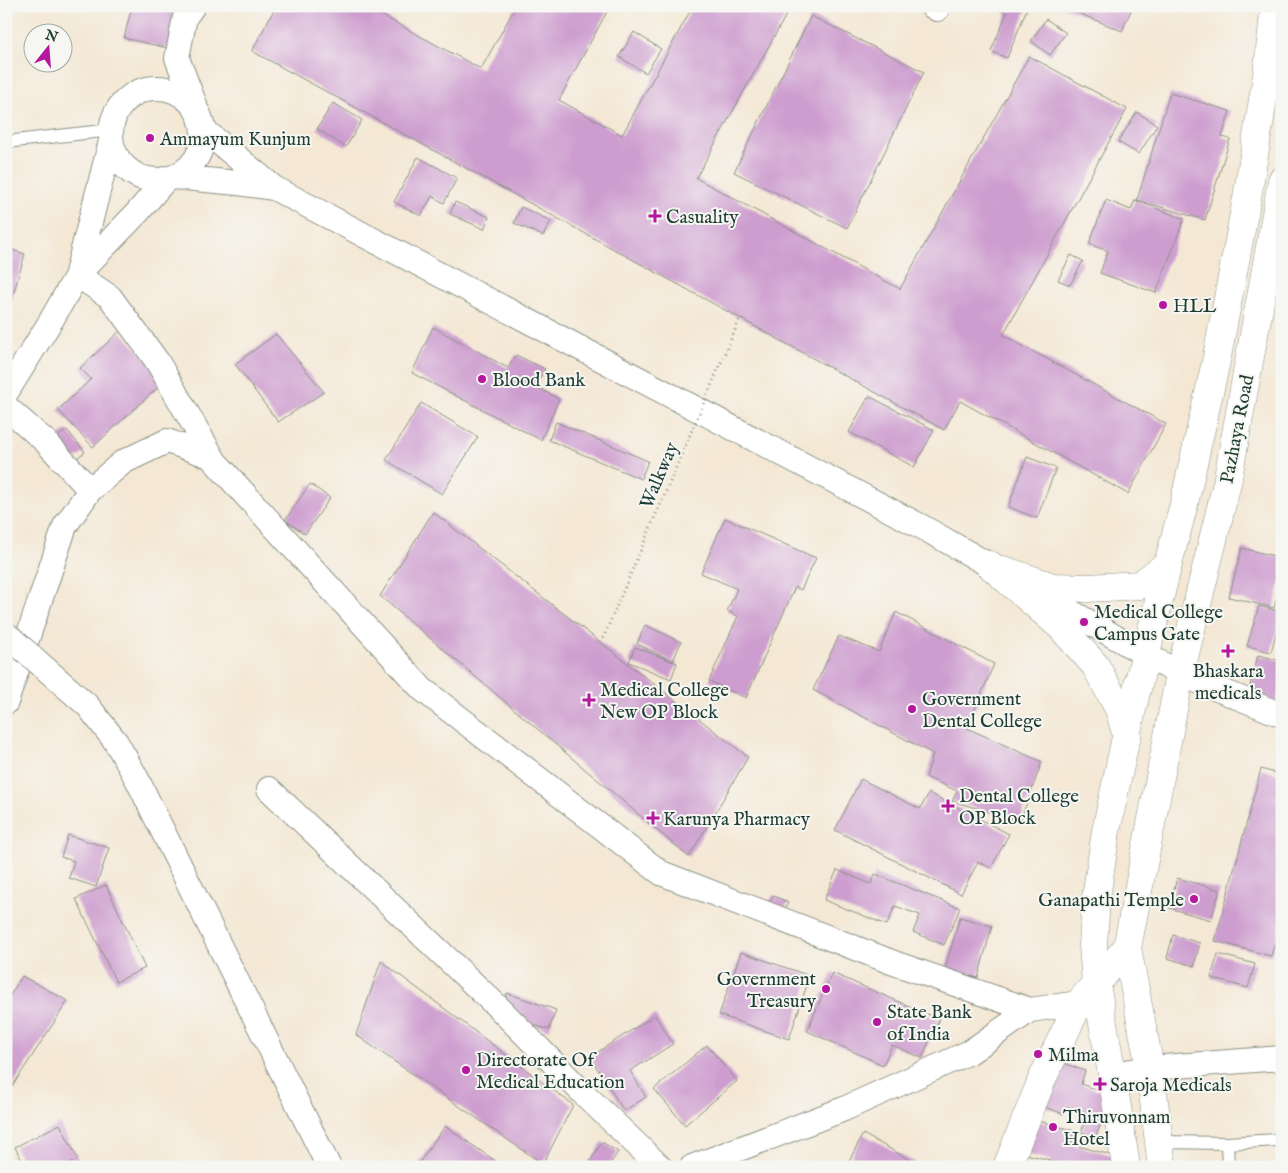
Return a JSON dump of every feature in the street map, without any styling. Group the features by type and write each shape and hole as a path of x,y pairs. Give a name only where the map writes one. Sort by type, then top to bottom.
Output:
{"main road":[{"path":"1126,1167 1112,1074 1087,993 1093,946 1096,898 1106,831 1145,654 1184,504 1217,357 1247,198 1267,75 1275,6"},
{"name":"Pazhaya Road","path":"1127,948 1180,674 1226,483 1282,181"},
{"path":"990,565 1053,587 1088,588 1140,585 1168,564"},
{"path":"990,565 1060,626 1095,665 1119,709 1127,737"},
{"path":"1007,1167 1043,1077 1087,993 1127,948"},
{"path":"1127,948 1150,1068 1160,1154"}],"street":[{"path":"6,393 77,275 170,177 190,166 201,149 201,120 177,58 185,17 193,6"},
{"path":"77,275 111,136 112,121 126,98 151,87 178,92 201,120 274,188 924,528 1180,674 1282,715"},
{"path":"111,136 118,160 134,174 153,179 170,177 274,188"},
{"path":"77,275 110,297 157,361 214,460"},
{"path":"6,407 45,441 90,490"},
{"path":"6,702 65,526 90,490 122,462 167,441 210,456 422,689 661,873 894,963 1030,1010"},
{"path":"6,634 88,706 116,742 137,779 329,1167"},
{"path":"269,789 502,1010 583,1093 660,1167"},
{"path":"692,1167 844,1109 970,1052 1030,1010 1087,993"},
{"path":"1112,1074 1150,1068 1282,1058"}],"lane":[{"path":"6,142 111,136"},
{"path":"1160,1154 1227,1143 1277,1140"},
{"path":"1227,1143 1228,1167"}],"path":[{"name":"Walkway","path":"601,643 740,318"}],"building":[{"path":"132,6 155,12 157,6 179,6 176,50 124,38"},
{"path":"276,6 374,6 372,10 481,69 516,6 610,6 559,100 622,135 693,6 791,6 696,178 900,289 1029,56 1127,109 1003,335 1166,424 1128,494 960,401 944,430 252,51"},
{"path":"991,6 1028,6 1007,58 991,51 1007,13"},
{"path":"1061,6 1133,6 1122,31"},
{"path":"811,16 924,72 847,228 734,172"},
{"path":"1046,19 1066,33 1050,55 1031,41"},
{"path":"634,32 661,49 646,73 619,57"},
{"path":"1170,93 1230,111 1222,137 1230,139 1205,220 1137,200"},
{"path":"333,103 362,120 346,147 317,129"},
{"path":"1137,112 1157,125 1139,154 1118,142"},
{"path":"418,157 457,178 444,203 432,196 421,216 394,202"},
{"path":"1106,200 1131,210 1135,200 1184,219 1156,293 1100,273 1108,251 1089,244"},
{"path":"455,202 489,217 484,229 450,214"},
{"path":"521,207 551,221 543,236 514,223"},
{"path":"6,248 25,254 7,315 6,315"},
{"path":"1071,255 1083,261 1070,285 1058,280"},
{"name":"Blood Bank","path":"433,327 508,368 516,355 545,369 535,386 559,399 541,440 412,373"},
{"path":"120,331 166,380 93,447 58,410 91,379 80,368"},
{"path":"276,334 324,392 278,422 235,364"},
{"path":"869,396 934,430 914,467 849,432"},
{"path":"421,403 478,437 442,494 386,460"},
{"path":"556,422 648,461 641,479 549,440"},
{"path":"67,430 85,452 73,461 56,438"},
{"path":"1027,457 1056,468 1037,518 1008,507"},
{"path":"310,484 330,498 305,534 285,520"},
{"name":"Medical College New OP Block","path":"433,512 748,757 689,857 380,596"},
{"path":"725,518 816,558 801,590 795,587 746,698 709,681 738,616 727,611 737,589 701,573"},
{"path":"1242,548 1282,558 1282,577 1274,608 1229,597"},
{"path":"1259,606 1282,612 1271,652 1247,646"},
{"name":"Government Dental College","path":"896,612 994,664 967,728 1042,762 1020,821 952,801 957,791 926,777 933,754 813,690 839,636 879,652"},
{"path":"645,625 681,642 673,661 637,644"},
{"path":"635,647 677,663 671,679 629,662"},
{"path":"1258,655 1282,661 1282,679 1276,704 1247,697"},
{"path":"1261,769 1282,775 1282,918 1271,956 1215,941"},
{"path":"861,779 920,809 929,793 1009,834 991,868 978,862 961,894 835,830"},
{"path":"68,835 109,848 96,887 69,878 74,861 61,857"},
{"path":"837,870 871,884 875,874 960,908 944,945 913,932 920,915 895,906 887,925 824,900"},
{"name":"Ganapathi Temple","path":"1177,878 1220,890 1211,920 1169,908"},
{"path":"106,885 145,968 116,982 76,899"},
{"path":"773,895 788,903 781,916 766,908"},
{"path":"960,917 992,926 978,978 945,969"},
{"path":"1173,935 1200,943 1194,966 1167,958"},
{"path":"741,952 810,976 789,1039 719,1015"},
{"path":"1218,954 1255,964 1248,988 1211,978"},
{"name":"Directorate Of Medical Education","path":"381,961 573,1105 543,1164 356,1035"},
{"path":"832,973 939,1019 922,1058 892,1045 883,1065 807,1031"},
{"path":"22,976 68,1001 6,1096 6,1002"},
{"path":"507,993 556,1010 549,1030 500,1014"},
{"path":"655,1015 673,1044 630,1071 646,1097 624,1111 590,1057"},
{"path":"707,1045 737,1081 685,1125 654,1089"},
{"path":"1064,1063 1085,1071 1081,1084 1111,1095 1096,1137 1081,1132 1088,1114 1067,1107 1064,1114 1036,1104"},
{"path":"1032,1119 1075,1131 1071,1144 1118,1157 1115,1167 1049,1167 1050,1160 1022,1153"},
{"path":"60,1124 78,1159 63,1167 25,1167 15,1147"},
{"path":"445,1126 504,1167 416,1167"},
{"path":"863,1134 923,1167 861,1167 849,1161"},
{"path":"602,1142 618,1152 608,1167 595,1167 589,1163"},
{"path":"1257,1163 1278,1166 1256,1167"}],"place":[{"name":"Ammayum Kunjum","path":"150,138"},
{"name":"Casuality","path":"655,216"},
{"name":"HLL","path":"1163,305"},
{"name":"Blood Bank","path":"482,379"},
{"name":"Medical College Campus Gate","path":"1084,622"},
{"name":"Bhaskara medicals","path":"1228,651"},
{"name":"Medical College New OP Block","path":"589,700"},
{"name":"Government Dental College","path":"912,709"},
{"name":"Dental College OP Block","path":"948,806"},
{"name":"Karunya Pharmacy","path":"653,818"},
{"name":"Ganapathi Temple","path":"1194,899"},
{"name":"Government Treasury","path":"826,989"},
{"name":"State Bank of India","path":"877,1022"},
{"name":"Milma","path":"1038,1054"},
{"name":"Directorate Of Medical Education","path":"466,1070"},
{"name":"Saroja Medicals","path":"1100,1084"},
{"name":"Thiruvonnam Hotel","path":"1053,1127"}]}
